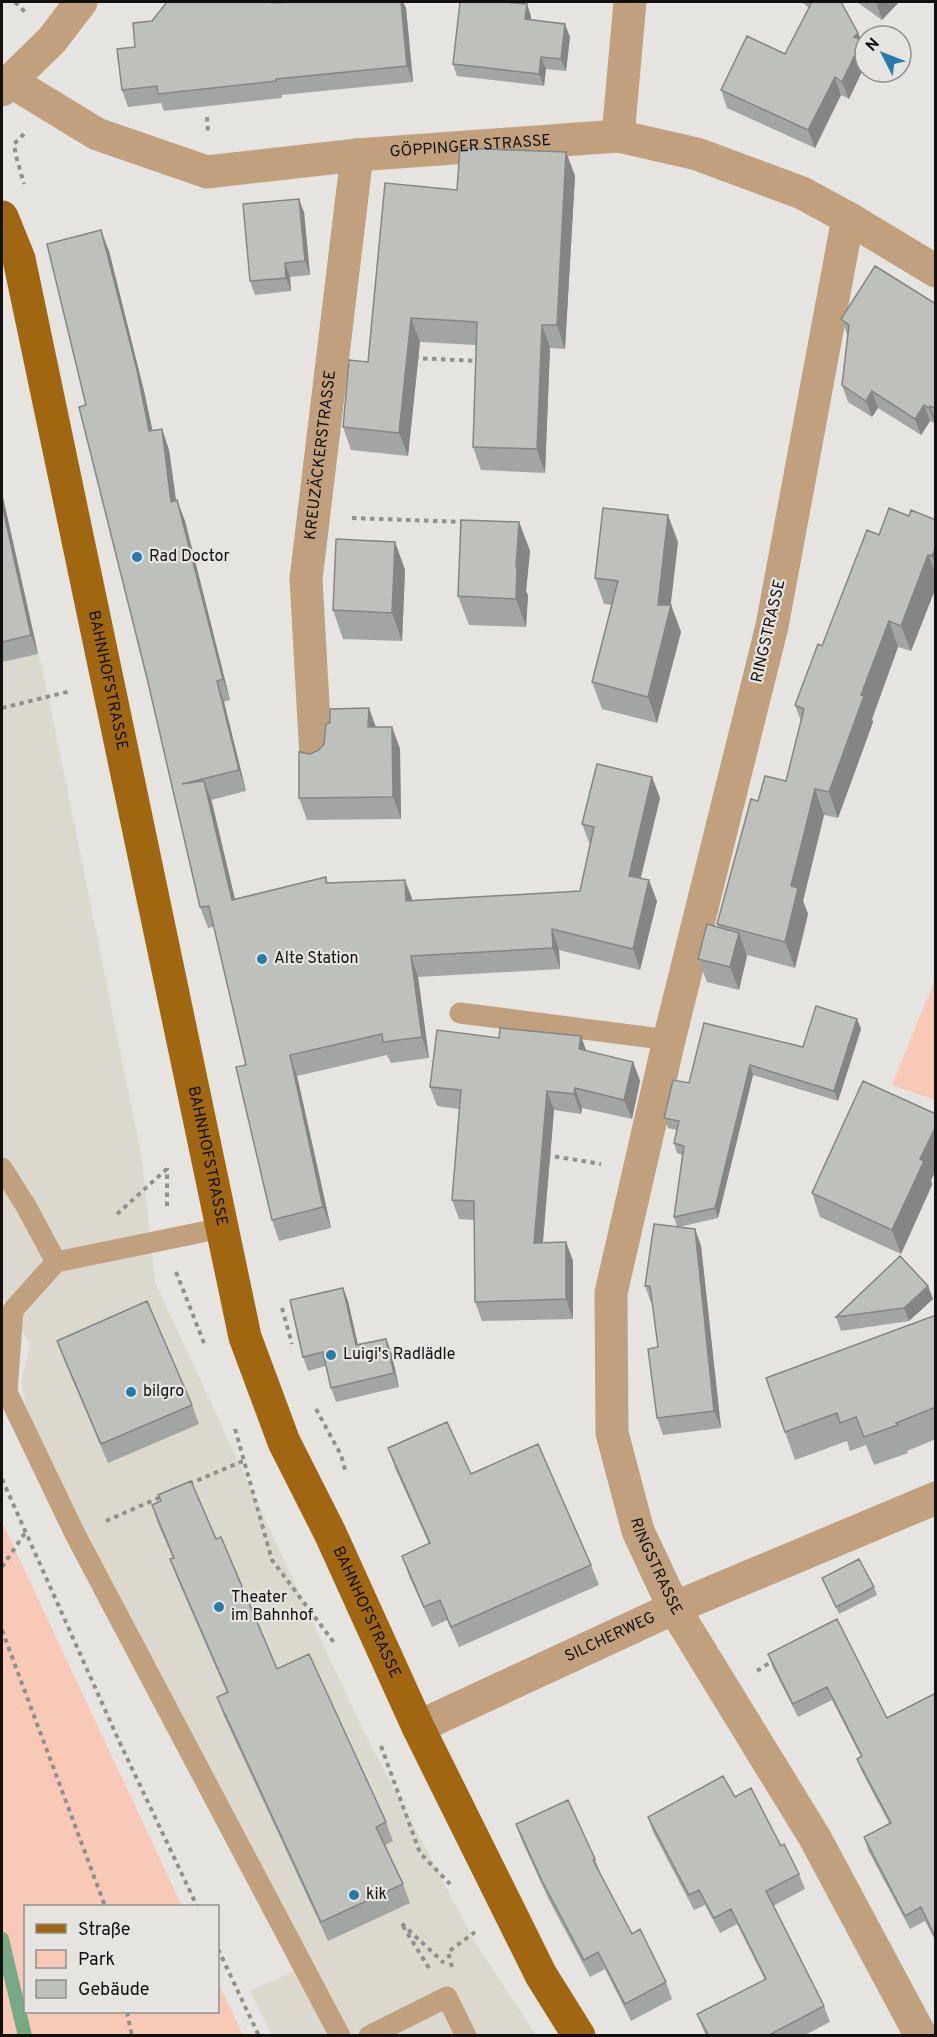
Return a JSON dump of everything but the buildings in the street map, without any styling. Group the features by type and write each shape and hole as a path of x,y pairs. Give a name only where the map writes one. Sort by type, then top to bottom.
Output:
{"main road":[{"name":"BAHNHOFSTRASSE","path":"2,217 19,259 245,1337 281,1435 330,1533 418,1727 542,1975 579,2036"}],"street":[{"path":"6,86 52,40 81,2"},
{"path":"618,136 630,2"},
{"name":"GÖPPINGER STRASSE","path":"6,86 96,134 207,172 357,155 618,136 697,154 802,193 936,271"},
{"name":"KREUZÄCKERSTRASSE","path":"316,757 306,579 357,155"},
{"name":"RINGSTRASSE","path":"848,218 772,626 669,1040 611,1293 612,1432 638,1531 674,1608 815,1838 921,2036"},
{"name":"SILCHERWEG","path":"418,1727 674,1608 936,1498"}],"lane":[{"path":"460,1013 669,1040"},
{"path":"2,1168 26,1206 56,1262"},
{"path":"222,1228 56,1262 13,1310 7,1392 75,1534 340,2036"},
{"path":"369,2036 447,1997 466,2036"}],"path":[{"path":"25,188 14,144 25,133 34,134"},
{"path":"413,358 482,362"},
{"path":"314,516 472,522"},
{"path":"2,708 107,682"},
{"path":"541,1154 639,1170"},
{"path":"181,1488 243,1461"},
{"path":"2,1479 24,1533 197,1905"},
{"path":"75,1534 170,1492"},
{"path":"2,1567 24,1533"},
{"path":"2,1630 105,1905"},
{"path":"447,1997 401,1923 454,1972"},
{"path":"219,1951 259,2036"},
{"path":"127,2013 132,2036"}],"shaded area":[{"path":"2,493 50,704 142,1158 155,1282 362,1728 476,1944 536,2035 272,2035 250,1991 294,1971 29,1419 21,1382 30,1344 2,1298"}],"green space":[{"path":"935,979 935,1100 892,1085"},
{"path":"2,1522 182,1905 24,1905 24,2013 219,2013 219,1984 243,2035 2,2035"}],"waterway":[{"path":"2,1939 25,2036"}],"place":[{"name":"Rad Doctor","path":"137,557"},
{"name":"Alte Station","path":"262,959"},
{"name":"Luigi's Radlädle","path":"331,1355"},
{"name":"bilgro","path":"131,1392"},
{"name":"Theater im Bahnhof","path":"219,1607"},
{"name":"kik","path":"354,1895"}]}
